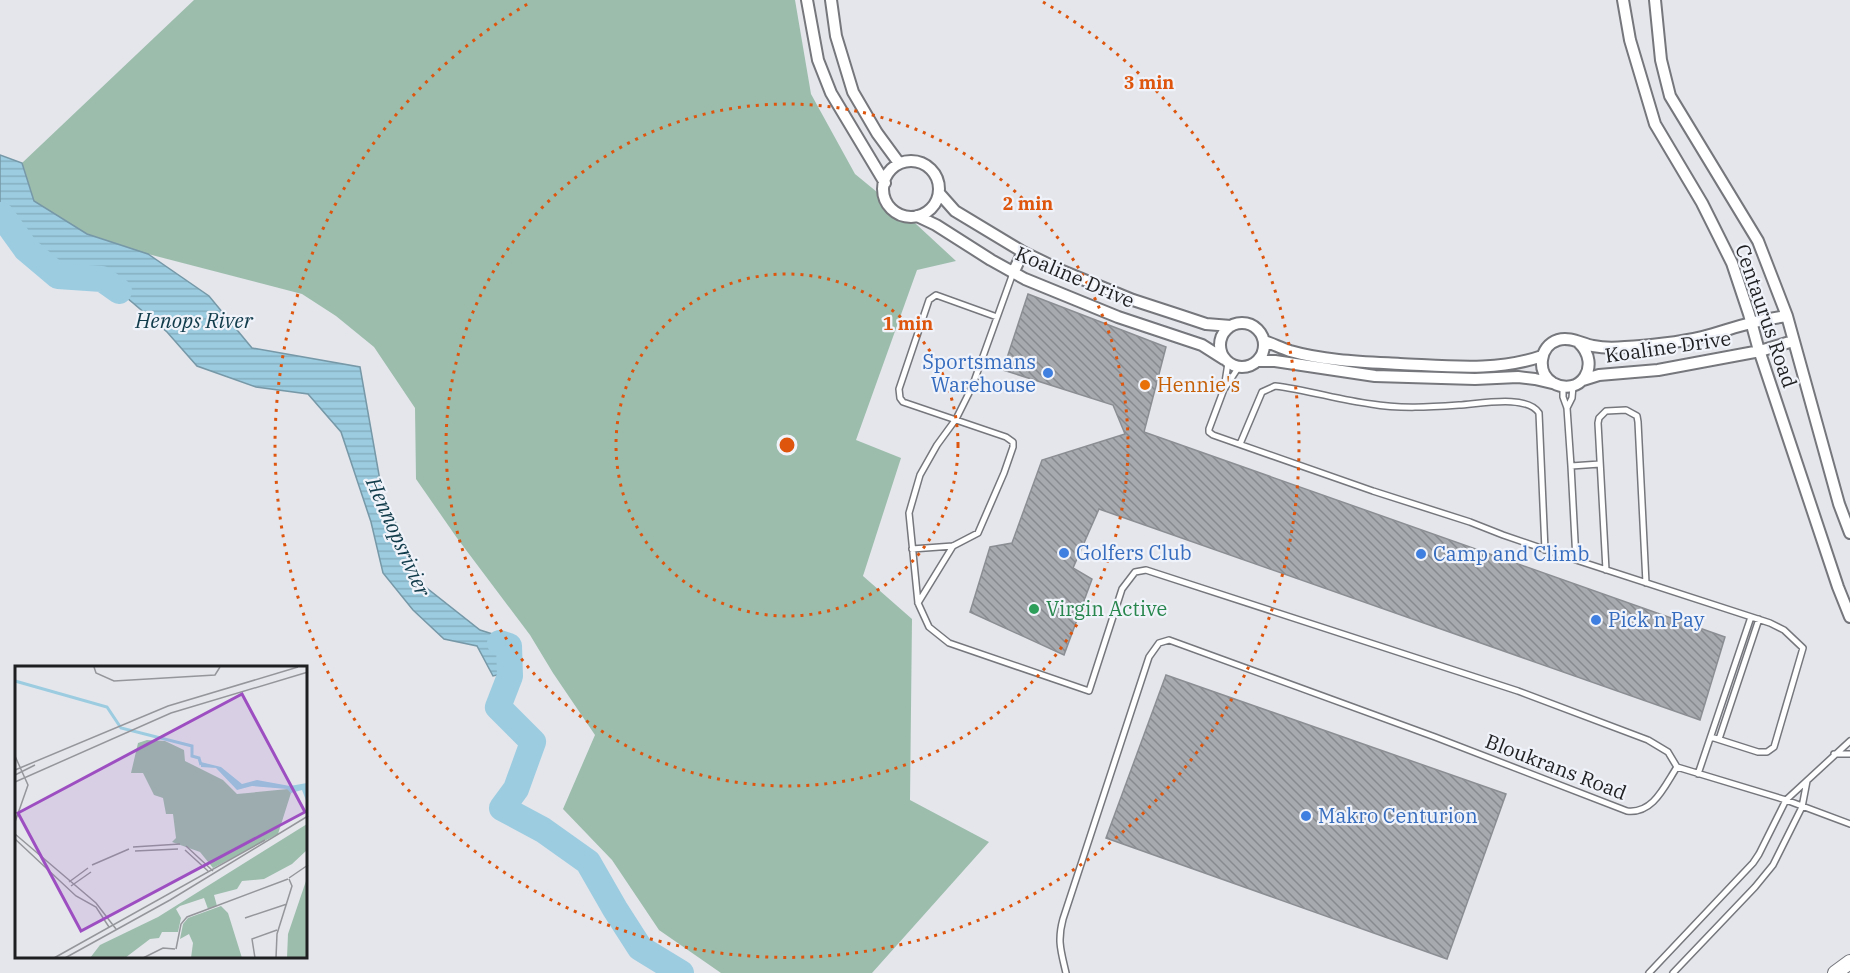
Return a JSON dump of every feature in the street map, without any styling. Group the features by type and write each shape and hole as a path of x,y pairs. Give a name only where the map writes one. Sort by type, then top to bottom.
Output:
{"street":[{"name":"Koaline Drive","path":"807,0 818,60 831,93 885,183 883,191 892,209 903,216 917,216 936,225 1013,273 1108,313 1202,345 1230,363"},
{"path":"831,0 836,36 853,92 877,133 899,163 889,172 885,183"},
{"name":"Centaurus Road","path":"1623,0 1630,40 1655,124 1702,203 1732,263 1838,587 1850,617"},
{"name":"Centaurus Road","path":"1655,0 1661,60 1670,96 1758,241 1786,316 1839,504 1850,533"},
{"name":"Koaline Drive","path":"899,163 913,161 926,165 938,180 939,193 955,211 1023,252 1133,300 1206,324 1231,326"},
{"path":"917,216 924,214 934,206 939,193"},
{"path":"1013,273 1023,252"},
{"name":"Koaline Drive","path":"1580,343 1595,347 1626,347 1702,337 1752,322 1786,316"},
{"path":"1238,323 1252,325 1262,334 1263,355 1252,366 1230,363 1221,352 1221,337 1231,326 1238,323"},
{"path":"1557,340 1573,340 1580,343 1588,354 1590,361 1587,374 1568,384 1548,379 1544,372 1542,356 1557,340"},
{"path":"1264,341 1292,351 1344,360 1396,364 1480,366 1513,363 1542,356"},
{"name":"Koaline Drive","path":"1259,361 1275,361 1375,376 1475,379 1518,377 1568,384 1599,375 1658,370 1760,351 1793,341"},
{"path":"1835,973 1850,962"}],"lane":[{"path":"1013,273 972,387 956,419 937,445 920,475 909,513 918,603 928,627 949,643 1089,691 1122,589 1135,572 1146,570 1518,691 1648,740 1668,752 1677,767 1786,800 1850,824"},
{"path":"912,549 953,546 971,538 978,532 1013,447 1013,442 1006,437 903,402 900,398 899,389 929,300 936,295 997,317"},
{"path":"1230,363 1224,389 1210,426 1209,432 1213,435 1470,522 1545,550 1759,619 1784,630 1803,648 1774,747 1767,752 1758,752 1711,737"},
{"path":"1224,389 1230,363"},
{"path":"1567,408 1572,398 1568,384"},
{"path":"1568,384 1563,397 1567,408 1576,560"},
{"path":"1240,444 1262,392 1275,386 1372,405 1524,402 1535,407 1539,412 1545,550"},
{"path":"1606,570 1599,418 1606,411 1626,410 1637,416 1638,423 1646,583"},
{"path":"1571,466 1600,464"},
{"path":"918,603 953,546"},
{"path":"1698,774 1751,617"},
{"path":"1719,739 1759,619"},
{"name":"Bloukrans Road","path":"1066,973 1059,934 1063,918 1149,657 1159,643 1169,640 1435,737 1627,812 1644,810 1650,805 1677,767"},
{"path":"1649,973 1753,863 1786,800 1850,741"},
{"path":"1834,754 1850,754"},
{"path":"1673,973 1767,875 1802,807 1807,779"}],"green space":[{"path":"194,0 795,0 811,94 855,174 916,224 956,261 917,270 856,440 901,458 863,576 912,619 910,800 989,842 872,973 721,973 659,930 612,860 563,809 595,735 530,635 416,479 415,408 374,347 336,316 302,294 148,254 87,234 34,201 22,163"}],"water":[{"name":"Henops River","path":"0,155 22,163 34,201 87,234 148,254 209,296 252,348 360,367 382,492 423,585 480,630 515,641 515,671 493,676 477,646 444,639 413,610 383,573 371,522 341,432 308,394 256,387 197,366 167,332 120,292 92,278 58,276 26,249 0,215"}],"building":[{"path":"1028,294 1166,347 1144,432 1725,637 1700,720 1099,509 1073,568 1092,579 1064,655 970,612 990,547 1012,543 1042,460 1125,434 1113,405 1003,370"},
{"name":"Makro Centurion","path":"1166,675 1506,794 1447,959 1106,838"}],"waterway":[{"name":"Hennopsrivier","path":"0,215 26,249 58,276 102,279 119,291"},
{"name":"Hennopsrivier","path":"500,643 509,646 510,676 498,707 533,742 516,789 502,808 543,830 588,862 640,948 681,973"}],"place":[{"name":"Sportsmans Warehouse","path":"1048,373"},
{"name":"Hennie's","path":"1145,385"},
{"name":"Golfers Club","path":"1064,553"},
{"name":"Camp and Climb","path":"1421,554"},
{"name":"Virgin Active","path":"1034,609"},
{"name":"Pick n Pay","path":"1596,620"},
{"name":"Makro Centurion","path":"1306,816"}]}
